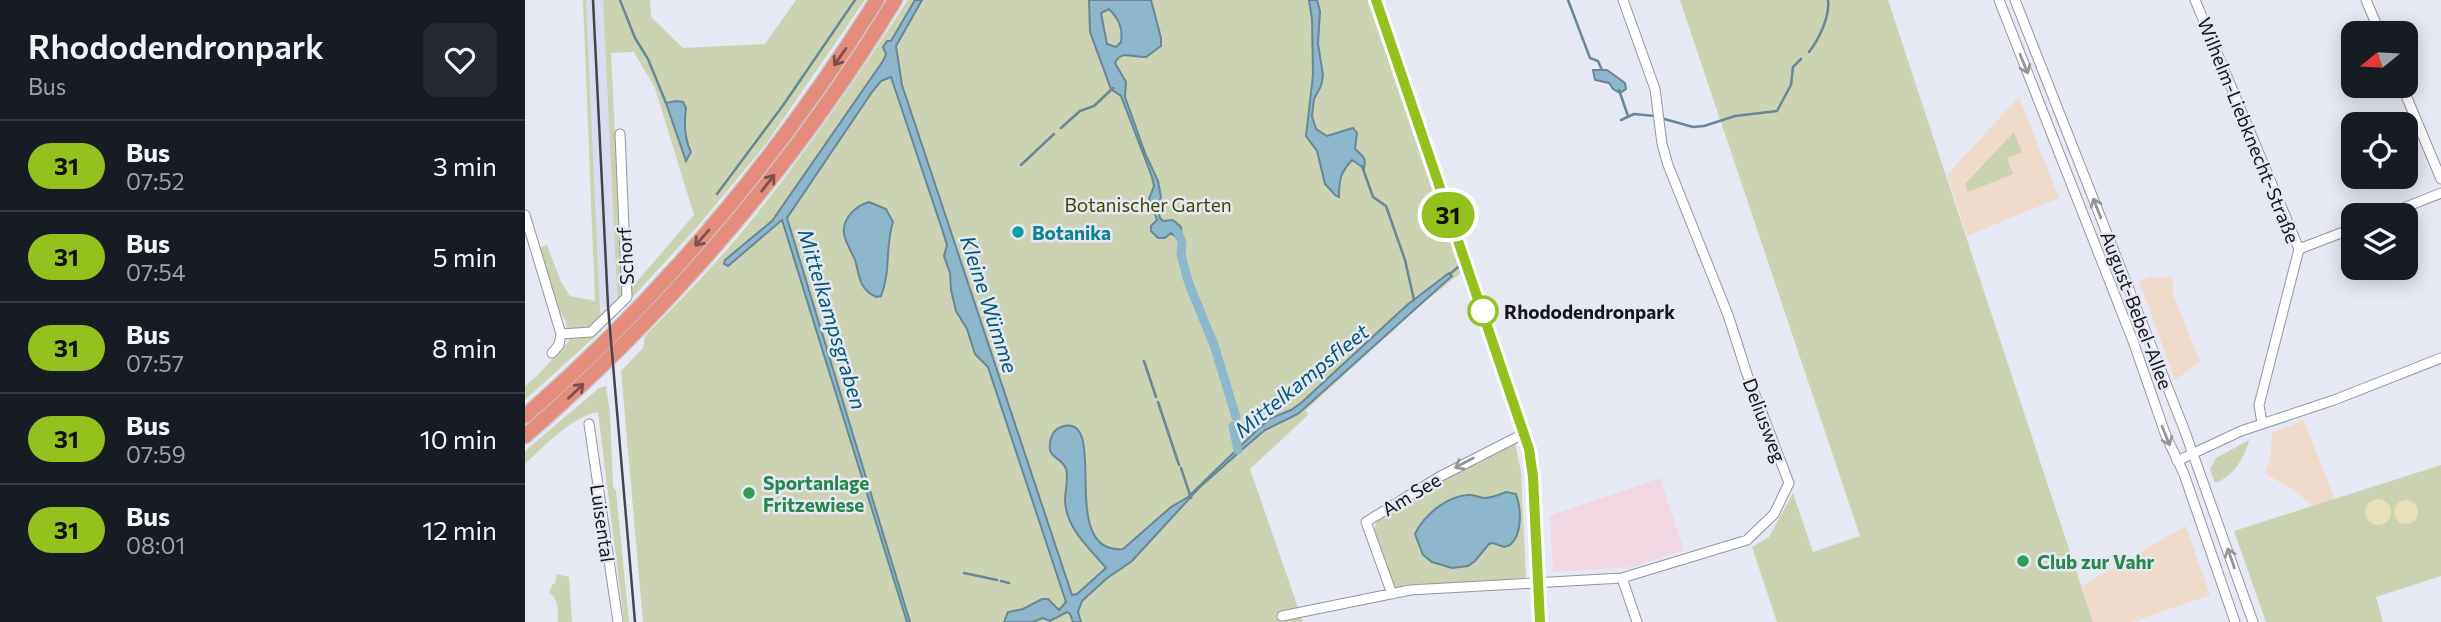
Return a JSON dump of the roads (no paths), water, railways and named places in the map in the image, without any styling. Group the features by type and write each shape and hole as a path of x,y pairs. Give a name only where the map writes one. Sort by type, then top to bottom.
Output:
{"highway":[{"path":"525,416 664,281 724,212 781,141 849,46 877,0"},
{"path":"525,436 636,333 736,222 830,100 895,0"}],"street":[{"path":"1376,0 1434,177 1525,433 1532,465 1540,622"},
{"name":"Deliusweg","path":"1282,615 1410,590 1622,578 1747,540 1774,513 1789,484 1728,315 1668,165 1655,89 1623,0"},
{"name":"August-Bebel-Allee","path":"1999,0 2133,341 2162,425 2187,483 2235,622"},
{"name":"August-Bebel-Allee","path":"2015,0 2193,453 2253,622"},
{"name":"Wilhelm-Liebknecht-Straße","path":"2195,0 2299,249 2259,405 2262,424"},
{"path":"2366,0 2375,21"},
{"path":"2407,98 2441,179"},
{"name":"Schorf","path":"561,334 591,332 627,297 620,134"},
{"path":"2416,203 2441,193"},
{"path":"525,215 561,334 559,345 552,353"},
{"path":"2299,249 2341,233"},
{"path":"2177,461 2262,424 2350,394 2441,358"},
{"name":"Luisental","path":"589,424 618,622"},
{"name":"Am See","path":"1392,594 1366,522 1439,477 1525,433"},
{"path":"1622,578 1637,622"}],"water":[{"path":"915,0 922,0 896,46 902,85 1072,595 1077,594 1106,568 1079,537 1069,520 1065,500 1067,472 1050,450 1051,438 1056,430 1061,427 1076,428 1083,440 1087,509 1092,530 1103,545 1123,549 1171,507 1188,497 1271,418 1301,403 1407,305 1449,273 1452,276 1298,414 1265,430 1199,488 1132,561 1106,579 1082,601 1078,612 1081,622 1073,622 1067,612 1050,621 1043,618 1033,622 1004,622 1008,612 1023,609 1042,599 1048,599 1059,610 1066,602 988,367 975,354 967,329 956,311 950,273 944,256 947,245 891,77 881,81 872,92 787,218 910,622 907,622 782,220 728,266 724,264 725,260 772,221 883,61 886,54 883,47 887,41 891,41"},
{"path":"1089,0 1151,0 1161,46 1146,57 1124,55 1115,63 1126,82 1125,97 1158,181 1161,197 1158,211 1160,218 1163,221 1173,220 1181,227 1182,242 1171,233 1165,238 1158,238 1151,231 1151,226 1157,220 1149,199 1154,186 1152,177 1121,96 1111,89 1090,32","holes":["1109,9 1118,20 1121,32 1121,42 1116,47 1107,44 1101,13"]},
{"path":"1309,0 1317,0 1320,11 1318,44 1323,75 1314,99 1312,116 1316,129 1327,136 1353,128 1357,133 1355,149 1365,161 1364,168 1352,160 1345,169 1340,181 1339,197 1325,184 1317,151 1306,136 1313,75"},
{"path":"1593,70 1607,70 1625,83 1626,89 1620,93 1609,83 1595,80"},
{"path":"683,102 686,108 685,130 691,152 686,161 666,103"},
{"path":"869,202 886,209 893,222 884,287 881,296 876,297 863,286 844,234 845,223 851,214"},
{"path":"1506,492 1516,494 1520,513 1519,528 1510,545 1504,547 1489,544 1468,566 1452,568 1432,562 1423,555 1415,534 1424,520 1437,508 1459,496 1487,498"}],"waterway":[{"path":"620,0 666,103"},
{"path":"717,194 784,104 855,0"},
{"path":"1568,0 1590,58 1598,61 1602,70"},
{"name":"Mittelkampsfleet","path":"1809,52 1823,28 1828,0"},
{"name":"Mittelkampsfleet","path":"1661,118 1693,127 1735,116 1777,111 1791,85 1793,67 1801,59"},
{"path":"1061,128 1080,111 1094,106 1113,88"},
{"path":"1619,90 1628,116"},
{"name":"Mittelkampsfleet","path":"1621,120 1634,114 1655,116"},
{"path":"1021,165 1054,134"},
{"path":"1362,166 1373,197 1386,206 1405,260 1414,300"},
{"path":"1178,233 1189,284 1214,345 1236,417"},
{"name":"Mittelkampsfleet","path":"1450,274 1458,267"},
{"path":"1144,361 1156,397"},
{"path":"1158,402 1179,465"},
{"path":"1233,426 1238,450"},
{"path":"1181,468 1191,498"},
{"path":"964,573 997,580"},
{"path":"1001,581 1009,583"}],"railway":[{"path":"593,0 608,306 635,622"}],"place":[{"name":"Botanika","path":"1018,232"},
{"name":"Rhododendronpark","path":"1483,311"},
{"name":"Sportanlage Fritzewiese","path":"749,493"},
{"name":"Club zur Vahr","path":"2023,561"}],"park label":[{"name":"Botanischer Garten","path":"1148,204"}],"water label":[{"name":"Kleine Wümme","path":"990,304"},
{"name":"Mittelkampsgraben","path":"833,319"}]}
